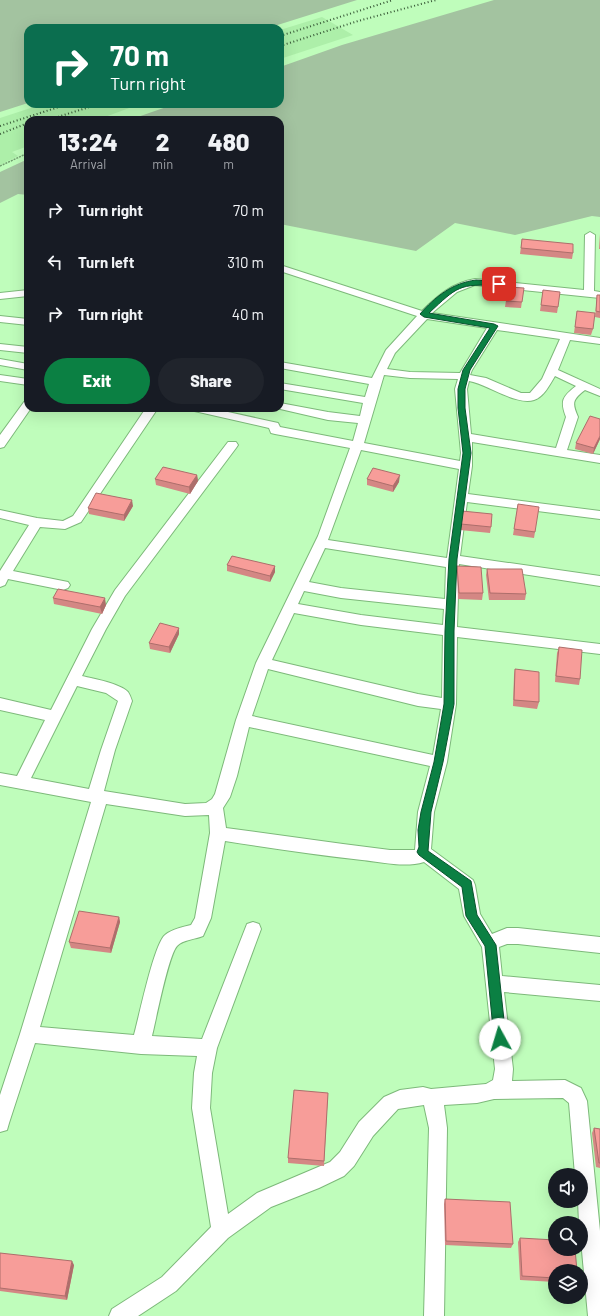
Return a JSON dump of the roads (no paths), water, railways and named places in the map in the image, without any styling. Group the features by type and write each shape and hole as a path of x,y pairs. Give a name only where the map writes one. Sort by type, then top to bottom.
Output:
{"street":[{"path":"589,293 590,235"},
{"path":"589,252 600,253"},
{"path":"284,269 424,314 494,326 600,341"},
{"path":"0,779 97,797 184,810 208,809 215,806 222,797 229,776 243,720 263,663 320,543 357,446 369,401 390,352 424,314 448,292 463,284 485,282 600,295"},
{"path":"0,296 24,293"},
{"path":"0,319 24,322"},
{"path":"218,833 306,848 389,856 412,857 420,856 423,852 426,812 439,762 449,704 453,562 467,453 462,408 462,389 466,370 494,326"},
{"path":"284,365 378,377 410,375 464,377 492,382 519,396 528,398 534,396 538,392 552,371 566,337"},
{"path":"0,347 24,350"},
{"path":"0,362 24,366"},
{"path":"552,371 600,393"},
{"path":"0,378 24,381"},
{"path":"560,453 572,417 567,407 568,402 571,397 584,386"},
{"path":"284,387 369,401"},
{"path":"284,407 328,416 364,420"},
{"path":"1,441 24,409"},
{"path":"0,514 36,522 66,525 76,519 149,412"},
{"path":"212,412 274,426 275,430 466,466"},
{"path":"465,437 600,459"},
{"path":"21,783 73,679 120,593 232,445"},
{"path":"462,496 600,515"},
{"path":"36,522 2,578 63,585"},
{"path":"320,543 600,581"},
{"path":"300,585 348,593 452,604"},
{"path":"289,607 361,620 600,649"},
{"path":"263,663 418,700 449,704"},
{"path":"0,1122 29,1034 97,797 108,750 125,701 125,697 118,691 73,679"},
{"path":"0,704 55,717"},
{"path":"243,720 439,762"},
{"path":"141,1045 162,962 170,941 176,937 197,931 203,918 218,833 215,806"},
{"path":"423,852 467,885 472,916 490,945 504,1069 502,1085 495,1090"},
{"path":"221,1231 201,1108 203,1073 208,1048 252,929"},
{"path":"490,945 498,938 518,936 600,945"},
{"path":"494,983 600,993"},
{"path":"29,1034 141,1045 208,1048"},
{"path":"430,1098 442,1095 485,1093 495,1090 565,1089 574,1094 578,1101 598,1316"},
{"path":"119,1316 169,1284 221,1231 264,1200 312,1181 337,1169 347,1159 366,1129 391,1103 400,1099 423,1096 434,1101 438,1128 434,1316"}],"railway":[{"path":"284,35 393,0"},
{"path":"284,45 358,21 436,0"},
{"path":"31,116 56,108"},
{"path":"61,116 86,108"},
{"path":"0,126 24,118"},
{"path":"0,134 24,125"}]}
